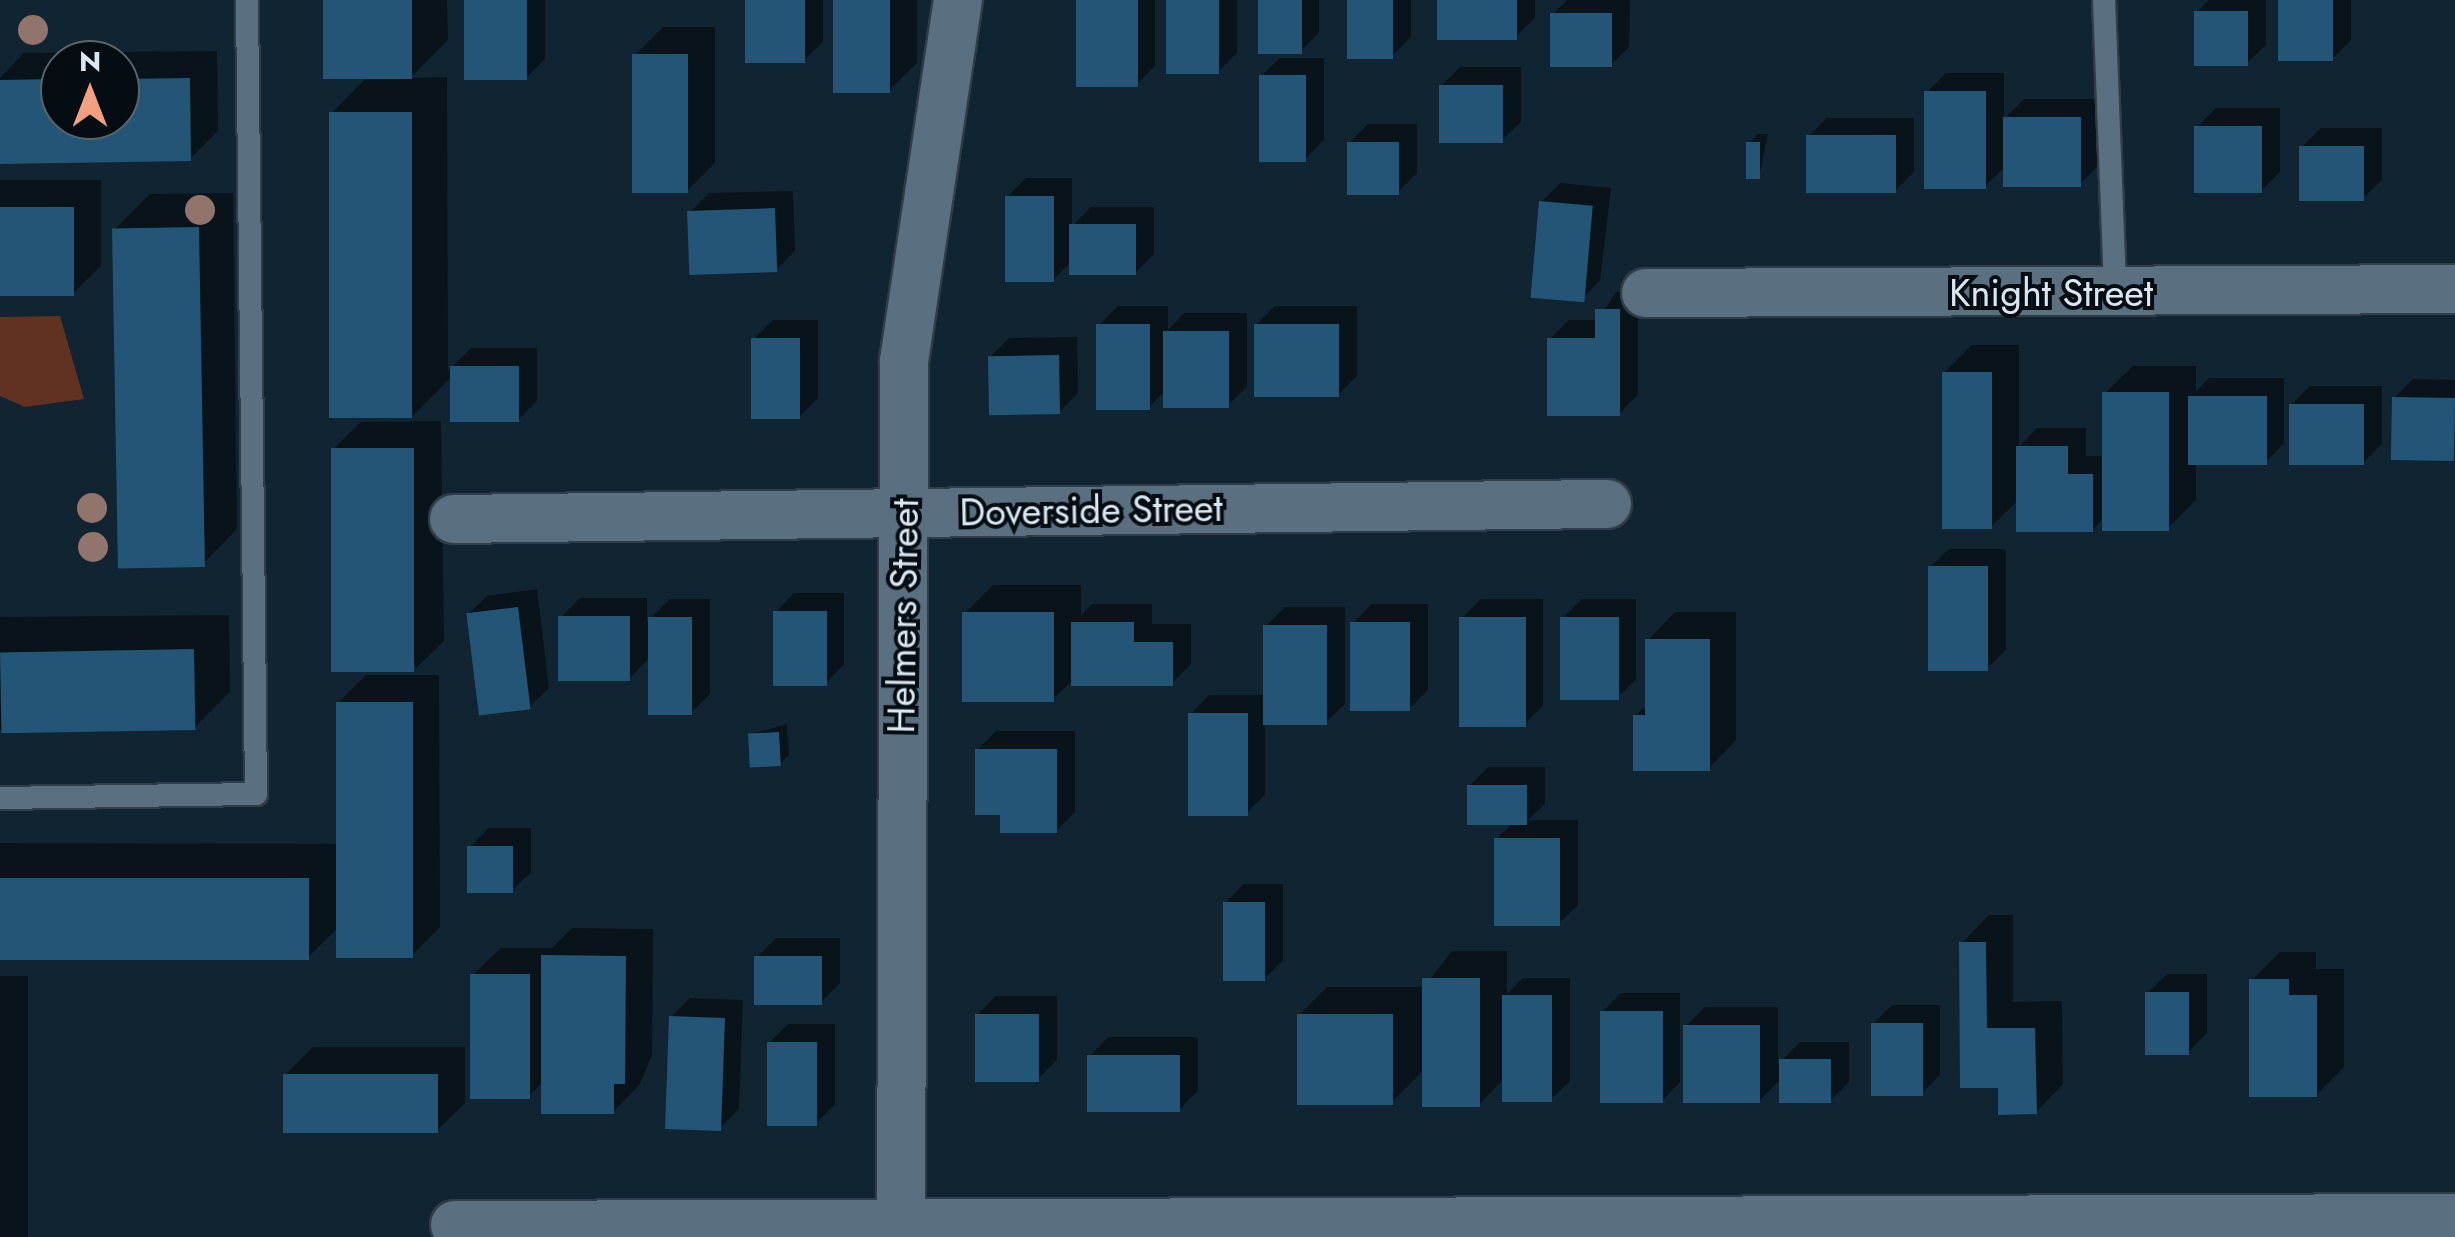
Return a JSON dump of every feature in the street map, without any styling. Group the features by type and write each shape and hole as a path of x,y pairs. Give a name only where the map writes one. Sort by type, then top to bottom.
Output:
{"street":[{"name":"Helmers Street","path":"901,1230 904,362 958,0"},
{"name":"Knight Street","path":"1646,292 2455,290"},
{"name":"Doverside Street","path":"454,519 1608,504"},
{"path":"455,1225 901,1230 2455,1218"}],"lane":[{"path":"0,798 256,794 247,0"},
{"path":"2104,0 2115,293"}],"shaded area":[{"path":"60,316 84,399 25,407 0,396 0,317"}],"building":[{"path":"323,0 412,0 412,79 323,79"},
{"path":"464,0 527,0 527,80 464,80"},
{"path":"745,0 805,0 805,63 745,63"},
{"path":"833,0 890,0 890,93 833,93"},
{"path":"1076,0 1138,0 1138,87 1076,87"},
{"path":"1166,0 1219,0 1219,74 1166,74"},
{"path":"1258,0 1302,0 1302,54 1258,54"},
{"path":"1347,0 1393,0 1393,59 1347,59"},
{"path":"1437,0 1517,0 1517,40 1437,40"},
{"path":"2278,0 2333,0 2333,61 2278,61"},
{"path":"2194,11 2248,11 2248,66 2194,66"},
{"path":"1550,13 1612,13 1612,67 1550,67"},
{"path":"632,54 688,54 688,193 632,193"},
{"path":"1259,75 1306,75 1306,162 1259,162"},
{"path":"190,78 191,161 0,164 0,80 40,79 40,140 140,140 140,79"},
{"path":"1439,85 1503,85 1503,143 1439,143"},
{"path":"1924,91 1986,91 1986,189 1924,189"},
{"path":"329,112 412,112 412,418 329,418"},
{"path":"2003,117 2081,117 2081,187 2003,187"},
{"path":"2194,126 2262,126 2262,193 2194,193"},
{"path":"1806,135 1896,135 1896,193 1806,193"},
{"path":"1347,142 1399,142 1399,195 1347,195"},
{"path":"1746,142 1760,142 1760,179 1746,179"},
{"path":"2299,146 2364,146 2364,201 2299,201"},
{"path":"1005,196 1054,196 1054,282 1005,282"},
{"path":"1539,201 1593,206 1584,302 1531,298"},
{"path":"0,207 74,207 74,296 0,296"},
{"path":"775,208 777,272 689,275 687,211"},
{"path":"1069,224 1136,224 1136,275 1069,275"},
{"path":"199,227 205,567 118,568 112,229"},
{"path":"1595,309 1620,309 1620,416 1547,416 1547,338 1595,338"},
{"path":"1096,324 1150,324 1150,410 1096,410"},
{"path":"1254,324 1339,324 1339,397 1254,397"},
{"path":"1163,331 1229,331 1229,408 1163,408"},
{"path":"751,338 800,338 800,419 751,419"},
{"path":"1059,355 1060,414 989,415 988,356"},
{"path":"450,366 519,366 519,422 450,422"},
{"path":"1942,372 1992,372 1992,529 1942,529"},
{"path":"2102,392 2169,392 2169,531 2102,531"},
{"path":"2188,396 2267,396 2267,465 2188,465"},
{"path":"2392,397 2455,398 2454,461 2391,460"},
{"path":"2289,404 2364,404 2364,465 2289,465"},
{"path":"2016,446 2068,446 2068,474 2093,474 2093,532 2016,532"},
{"path":"331,448 414,448 414,672 331,672"},
{"path":"1928,566 1988,566 1988,671 1928,671"},
{"path":"518,607 531,709 479,716 466,613"},
{"path":"773,611 827,611 827,686 773,686"},
{"path":"962,612 1054,612 1054,702 962,702"},
{"path":"558,616 630,616 630,681 558,681"},
{"path":"648,617 692,617 692,715 648,715"},
{"path":"1459,617 1526,617 1526,727 1459,727"},
{"path":"1560,617 1619,617 1619,700 1560,700"},
{"path":"1071,622 1134,622 1134,642 1173,642 1173,686 1071,686"},
{"path":"1350,622 1410,622 1410,711 1350,711"},
{"path":"1263,625 1327,625 1327,725 1263,725"},
{"path":"1645,639 1710,639 1710,771 1633,771 1633,715 1645,715"},
{"path":"194,649 195,730 1,733 0,652"},
{"path":"336,702 413,702 413,958 336,958"},
{"path":"1188,713 1248,713 1248,816 1188,816"},
{"path":"779,732 781,766 750,768 748,734"},
{"path":"975,749 1057,749 1057,833 1000,833 1000,815 975,815"},
{"path":"1467,785 1527,785 1527,825 1467,825"},
{"path":"1494,838 1560,838 1560,926 1494,926"},
{"path":"467,846 513,846 513,893 467,893"},
{"path":"0,878 309,878 309,960 0,960"},
{"path":"1223,902 1265,902 1265,981 1223,981"},
{"path":"1959,942 1986,942 1987,1028 2035,1028 2037,1114 1998,1115 1998,1088 1960,1088"},
{"path":"541,955 626,956 625,1084 614,1084 614,1114 541,1114"},
{"path":"754,956 822,956 822,1005 754,1005"},
{"path":"470,974 530,974 530,1099 470,1099"},
{"path":"1422,978 1480,978 1480,1107 1422,1107"},
{"path":"2249,979 2289,979 2289,995 2317,995 2317,1097 2249,1097"},
{"path":"2145,992 2189,992 2189,1055 2145,1055"},
{"path":"1502,995 1552,995 1552,1102 1502,1102"},
{"path":"1600,1011 1663,1011 1663,1103 1600,1103"},
{"path":"975,1014 1039,1014 1039,1082 975,1082"},
{"path":"1297,1014 1393,1014 1393,1105 1297,1105"},
{"path":"669,1016 725,1018 721,1131 665,1129"},
{"path":"1871,1023 1923,1023 1923,1096 1871,1096"},
{"path":"1683,1025 1760,1025 1760,1103 1683,1103"},
{"path":"767,1042 817,1042 817,1126 767,1126"},
{"path":"1087,1055 1180,1055 1180,1112 1087,1112"},
{"path":"1779,1059 1831,1059 1831,1103 1779,1103"},
{"path":"283,1074 438,1074 438,1133 283,1133"}]}
